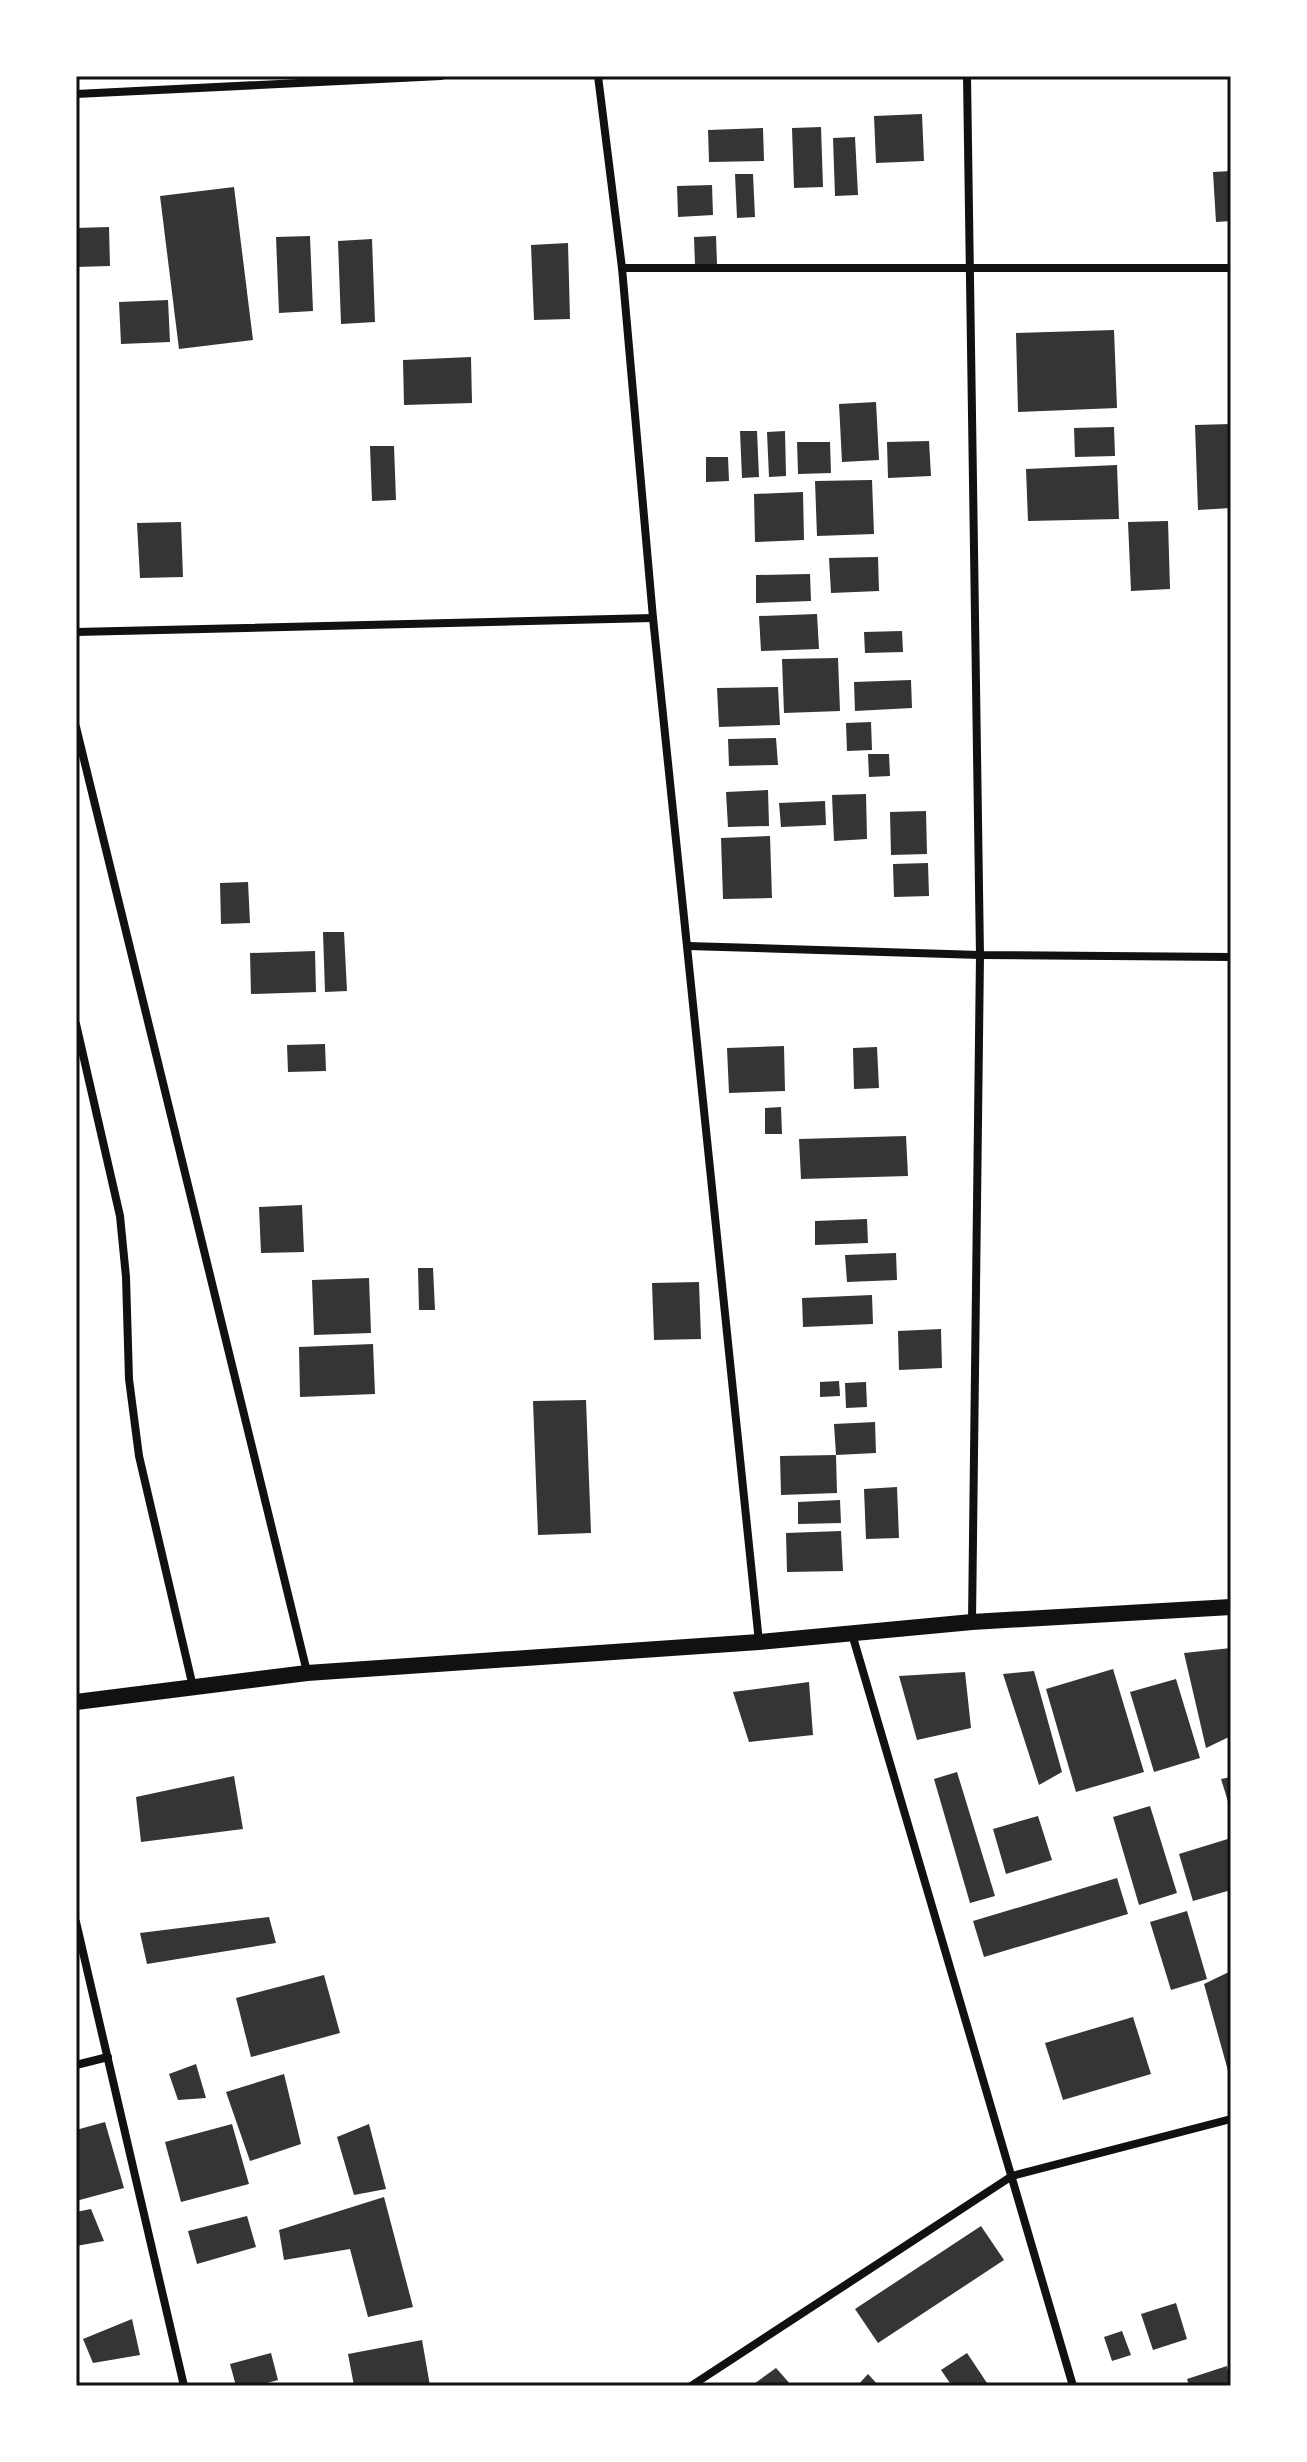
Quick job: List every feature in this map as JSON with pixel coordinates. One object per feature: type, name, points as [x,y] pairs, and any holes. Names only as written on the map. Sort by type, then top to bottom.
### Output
[{"type":"main road","points":[[76,1702],[307,1673],[759,1642],[972,1622],[1231,1607]]},
{"type":"street","points":[[76,94],[441,76]]},
{"type":"street","points":[[598,76],[622,268],[653,618],[759,1642]]},
{"type":"street","points":[[967,76],[980,955],[972,1622]]},
{"type":"street","points":[[622,268],[1231,268]]},
{"type":"street","points":[[76,632],[653,618]]},
{"type":"street","points":[[76,727],[307,1673]]},
{"type":"street","points":[[688,946],[980,955],[1231,957]]},
{"type":"street","points":[[76,1024],[120,1216],[126,1277],[129,1379],[139,1456],[193,1687]]},
{"type":"street","points":[[852,1633],[1073,2386]]},
{"type":"street","points":[[76,1922],[184,2386]]},
{"type":"street","points":[[76,2065],[108,2057]]},
{"type":"street","points":[[691,2386],[1012,2176],[1231,2119]]},
{"type":"building","points":[[922,114],[924,161],[876,163],[874,116]]},
{"type":"building","points":[[821,127],[823,187],[794,188],[792,128]]},
{"type":"building","points":[[763,128],[764,161],[709,162],[708,130]]},
{"type":"building","points":[[855,137],[858,195],[835,196],[833,138]]},
{"type":"building","points":[[1231,171],[1231,221],[1216,222],[1213,172]]},
{"type":"building","points":[[735,174],[753,174],[755,217],[737,218]]},
{"type":"building","points":[[712,185],[713,215],[678,217],[677,186]]},
{"type":"building","points":[[234,187],[253,340],[179,349],[160,196]]},
{"type":"building","points":[[109,227],[110,266],[76,267],[76,228]]},
{"type":"building","points":[[310,236],[313,311],[279,313],[276,237]]},
{"type":"building","points":[[716,236],[717,264],[695,265],[694,237]]},
{"type":"building","points":[[372,239],[375,322],[341,324],[338,241]]},
{"type":"building","points":[[568,243],[570,319],[534,320],[531,245]]},
{"type":"building","points":[[168,300],[170,342],[121,344],[119,302]]},
{"type":"building","points":[[1114,330],[1117,408],[1018,412],[1016,333]]},
{"type":"building","points":[[471,357],[472,403],[404,405],[403,360]]},
{"type":"building","points":[[876,402],[879,460],[842,462],[839,404]]},
{"type":"building","points":[[1231,424],[1231,508],[1198,510],[1195,425]]},
{"type":"building","points":[[1114,427],[1115,456],[1075,457],[1074,428]]},
{"type":"building","points":[[740,431],[757,431],[759,477],[742,478]]},
{"type":"building","points":[[785,431],[786,476],[769,477],[767,432]]},
{"type":"building","points":[[929,441],[931,476],[888,478],[887,442]]},
{"type":"building","points":[[797,442],[830,442],[831,473],[798,474]]},
{"type":"building","points":[[370,446],[394,446],[396,500],[372,501]]},
{"type":"building","points":[[706,457],[728,457],[729,481],[706,482]]},
{"type":"building","points":[[1117,465],[1119,519],[1028,521],[1026,469]]},
{"type":"building","points":[[872,480],[874,534],[817,536],[815,481]]},
{"type":"building","points":[[803,492],[804,540],[755,542],[754,494]]},
{"type":"building","points":[[1168,521],[1170,589],[1131,591],[1128,522]]},
{"type":"building","points":[[181,522],[183,577],[140,578],[137,523]]},
{"type":"building","points":[[878,557],[879,591],[831,593],[829,558]]},
{"type":"building","points":[[810,574],[811,601],[756,603],[756,575]]},
{"type":"building","points":[[817,614],[819,649],[761,651],[759,616]]},
{"type":"building","points":[[902,631],[903,652],[865,653],[864,632]]},
{"type":"building","points":[[838,658],[840,711],[784,713],[782,659]]},
{"type":"building","points":[[911,680],[912,708],[855,711],[854,682]]},
{"type":"building","points":[[778,687],[780,725],[719,727],[717,688]]},
{"type":"building","points":[[871,722],[872,750],[847,751],[846,723]]},
{"type":"building","points":[[776,738],[778,765],[729,766],[728,739]]},
{"type":"building","points":[[868,754],[889,754],[890,776],[869,777]]},
{"type":"building","points":[[768,790],[769,826],[728,827],[726,792]]},
{"type":"building","points":[[866,794],[867,839],[834,841],[832,795]]},
{"type":"building","points":[[825,801],[826,825],[781,827],[779,803]]},
{"type":"building","points":[[926,811],[927,854],[891,855],[890,812]]},
{"type":"building","points":[[770,836],[772,898],[723,899],[721,838]]},
{"type":"building","points":[[928,863],[929,896],[894,897],[893,864]]},
{"type":"building","points":[[248,882],[250,923],[221,924],[220,883]]},
{"type":"building","points":[[323,932],[344,932],[347,991],[325,992]]},
{"type":"building","points":[[315,951],[316,992],[251,994],[250,953]]},
{"type":"building","points":[[325,1044],[326,1071],[288,1072],[287,1045]]},
{"type":"building","points":[[784,1046],[785,1091],[729,1093],[727,1048]]},
{"type":"building","points":[[877,1047],[879,1088],[854,1089],[853,1048]]},
{"type":"building","points":[[781,1107],[782,1134],[765,1134],[765,1108]]},
{"type":"building","points":[[906,1136],[908,1176],[801,1179],[799,1139]]},
{"type":"building","points":[[302,1205],[304,1252],[261,1253],[259,1207]]},
{"type":"building","points":[[867,1219],[868,1243],[815,1245],[815,1221]]},
{"type":"building","points":[[896,1253],[897,1280],[847,1282],[845,1255]]},
{"type":"building","points":[[418,1268],[433,1268],[435,1310],[419,1310]]},
{"type":"building","points":[[369,1278],[371,1333],[314,1335],[312,1280]]},
{"type":"building","points":[[699,1282],[701,1339],[654,1340],[652,1283]]},
{"type":"building","points":[[872,1295],[873,1324],[803,1327],[802,1298]]},
{"type":"building","points":[[941,1329],[942,1368],[899,1370],[898,1331]]},
{"type":"building","points":[[373,1344],[375,1394],[300,1397],[299,1347]]},
{"type":"building","points":[[839,1381],[840,1396],[820,1397],[820,1382]]},
{"type":"building","points":[[866,1382],[867,1407],[846,1408],[845,1383]]},
{"type":"building","points":[[586,1400],[591,1533],[538,1535],[533,1401]]},
{"type":"building","points":[[875,1422],[876,1453],[836,1455],[834,1424]]},
{"type":"building","points":[[836,1455],[837,1493],[781,1495],[780,1456]]},
{"type":"building","points":[[897,1487],[899,1538],[866,1539],[864,1489]]},
{"type":"building","points":[[840,1500],[841,1523],[798,1524],[798,1502]]},
{"type":"building","points":[[841,1531],[843,1571],[787,1572],[786,1533]]},
{"type":"building","points":[[1231,1648],[1231,1736],[1206,1748],[1184,1653]]},
{"type":"building","points":[[1113,1669],[1144,1772],[1076,1792],[1046,1689]]},
{"type":"building","points":[[1034,1671],[1062,1772],[1039,1785],[1003,1674]]},
{"type":"building","points":[[965,1672],[971,1728],[917,1740],[899,1676]]},
{"type":"building","points":[[1176,1679],[1200,1758],[1154,1772],[1130,1692]]},
{"type":"building","points":[[809,1682],[813,1735],[749,1742],[733,1692]]},
{"type":"building","points":[[957,1772],[995,1896],[970,1903],[934,1779]]},
{"type":"building","points":[[234,1776],[243,1829],[141,1842],[136,1797]]},
{"type":"building","points":[[1231,1777],[1231,1808],[1230,1808],[1221,1779]]},
{"type":"building","points":[[1150,1806],[1177,1893],[1139,1905],[1113,1817]]},
{"type":"building","points":[[1038,1816],[1052,1860],[1006,1874],[993,1829]]},
{"type":"building","points":[[1231,1838],[1231,1890],[1193,1901],[1179,1854]]},
{"type":"building","points":[[1117,1878],[1128,1914],[984,1957],[973,1921]]},
{"type":"building","points":[[1187,1911],[1207,1979],[1171,1990],[1150,1922]]},
{"type":"building","points":[[269,1917],[276,1943],[147,1964],[140,1933]]},
{"type":"building","points":[[1231,1971],[1231,2078],[1230,2078],[1204,1984]]},
{"type":"building","points":[[324,1975],[340,2033],[251,2057],[236,1998]]},
{"type":"building","points":[[1133,2017],[1151,2074],[1063,2100],[1045,2043]]},
{"type":"building","points":[[196,2064],[206,2098],[178,2100],[169,2074]]},
{"type":"building","points":[[284,2074],[301,2144],[250,2161],[226,2092]]},
{"type":"building","points":[[105,2122],[124,2188],[76,2201],[76,2130]]},
{"type":"building","points":[[232,2124],[249,2184],[181,2202],[165,2142]]},
{"type":"building","points":[[369,2124],[386,2189],[354,2195],[337,2137]]},
{"type":"building","points":[[384,2197],[413,2307],[368,2317],[350,2249],[284,2260],[279,2230]]},
{"type":"building","points":[[91,2209],[104,2241],[76,2246],[76,2212]]},
{"type":"building","points":[[247,2216],[256,2247],[197,2264],[188,2231]]},
{"type":"building","points":[[981,2226],[1004,2260],[878,2343],[855,2309]]},
{"type":"building","points":[[1176,2303],[1187,2339],[1153,2350],[1141,2314]]},
{"type":"building","points":[[132,2319],[140,2355],[93,2363],[83,2339]]},
{"type":"building","points":[[1122,2331],[1131,2355],[1112,2361],[1104,2337]]},
{"type":"building","points":[[422,2340],[430,2386],[354,2386],[348,2354]]},
{"type":"building","points":[[271,2353],[278,2380],[256,2386],[236,2386],[230,2364]]},
{"type":"building","points":[[967,2353],[989,2386],[952,2386],[941,2370]]},
{"type":"building","points":[[1227,2366],[1231,2386],[1189,2386],[1187,2379]]},
{"type":"building","points":[[776,2368],[792,2386],[751,2386]]},
{"type":"building","points":[[868,2374],[879,2386],[857,2386]]}]
